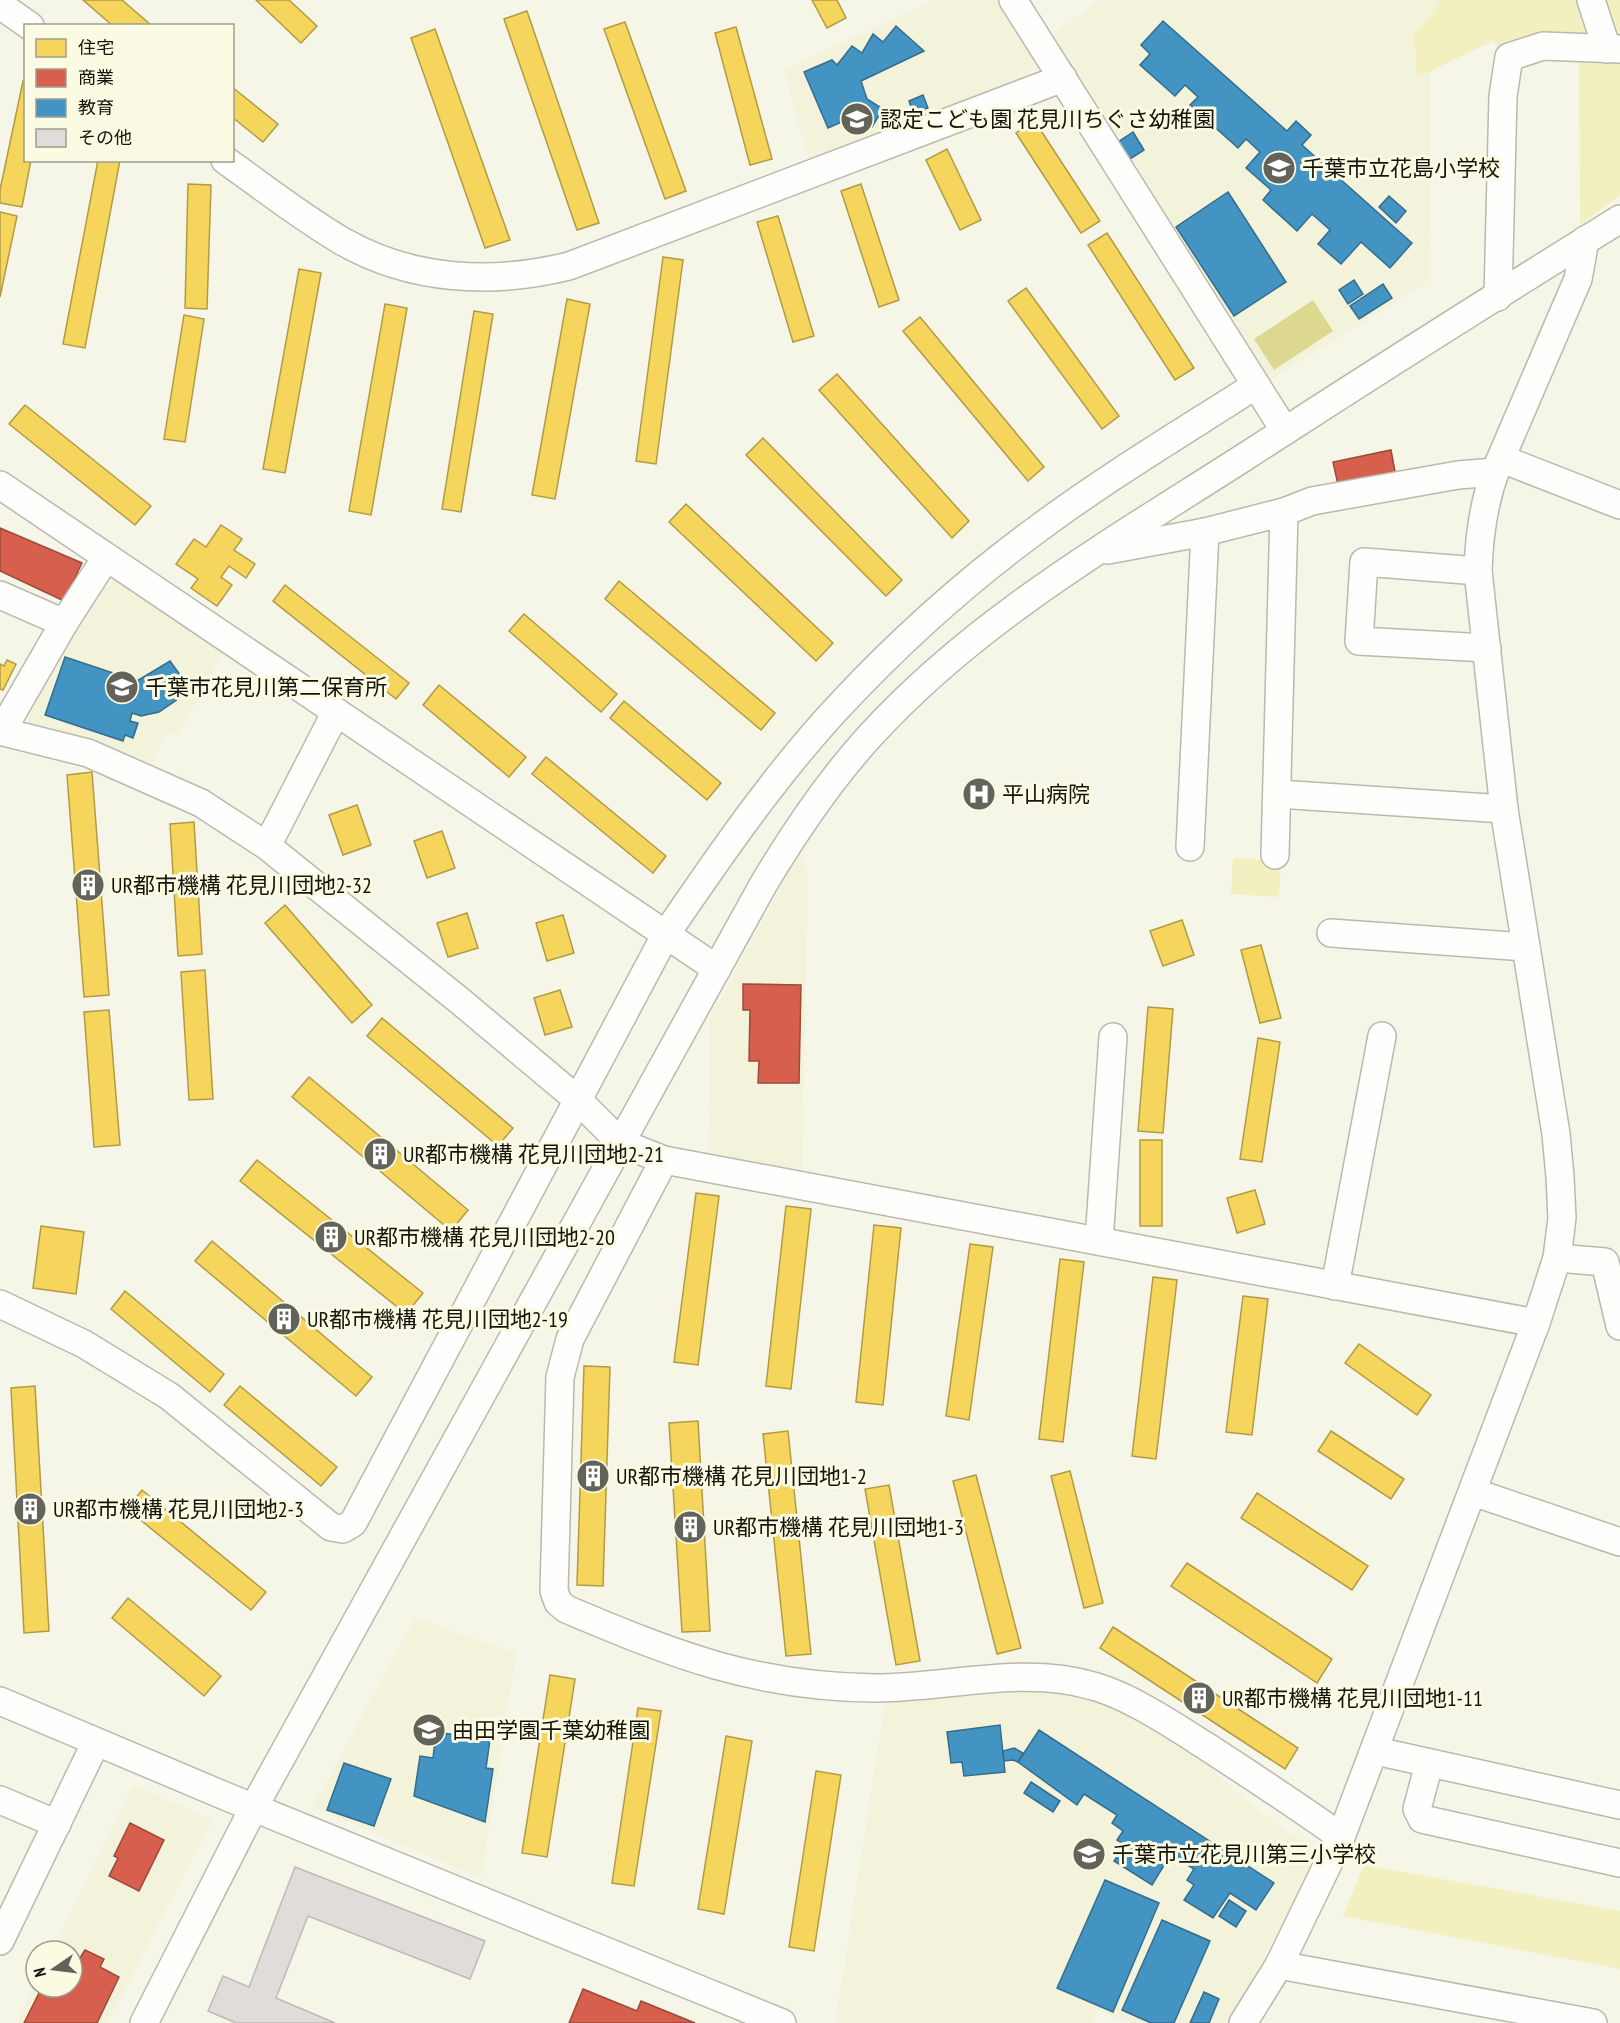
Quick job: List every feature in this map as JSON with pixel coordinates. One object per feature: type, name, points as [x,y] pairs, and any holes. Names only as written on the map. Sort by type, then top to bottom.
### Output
[{"type":"street","points":[[1013,0],[1285,431]]},
{"type":"street","points":[[1497,297],[1503,96],[1509,57],[1543,46],[1613,49],[1591,0]]},
{"type":"street","points":[[0,5],[27,24]]},
{"type":"street","points":[[228,162],[342,241],[366,253],[425,272],[453,276],[511,277],[569,266],[1063,78]]},
{"type":"street","points":[[144,2023],[254,1807],[717,969],[789,843],[868,737],[931,675],[1007,612],[1096,552],[1620,219]]},
{"type":"street","points":[[1243,2023],[1279,1965],[1341,1837],[1376,1751],[1473,1492],[1536,1323],[1557,1258],[1562,1218],[1556,1134],[1504,808],[1478,571],[1479,536],[1485,499],[1578,279],[1586,240]]},
{"type":"street","points":[[0,1304],[84,1344],[128,1370],[208,1425],[331,1527],[343,1529],[353,1523],[666,934],[728,844],[842,703],[968,584],[1039,528],[1256,385]]},
{"type":"street","points":[[1096,552],[1205,532],[1284,512],[1312,501],[1498,466],[1620,505]]},
{"type":"street","points":[[0,485],[717,969]]},
{"type":"street","points":[[1275,855],[1284,512]]},
{"type":"street","points":[[1190,847],[1205,532]]},
{"type":"street","points":[[1478,571],[1364,562],[1359,641],[1487,648]]},
{"type":"street","points":[[100,567],[64,622],[3,726],[88,753],[201,803],[267,846],[578,1100],[621,1143],[664,1160],[1536,1323]]},
{"type":"street","points":[[0,595],[64,622]]},
{"type":"street","points":[[267,846],[336,712]]},
{"type":"street","points":[[1278,794],[1504,808]]},
{"type":"street","points":[[1330,933],[1526,947]]},
{"type":"street","points":[[1335,1286],[1382,1036]]},
{"type":"street","points":[[1099,1241],[1113,1037]]},
{"type":"street","points":[[664,1160],[570,1339],[560,1377],[554,1591],[558,1602],[566,1609],[663,1650],[721,1669],[770,1680],[833,1687],[879,1688],[1051,1678],[1094,1686],[1161,1718],[1341,1837]]},
{"type":"street","points":[[1557,1258],[1605,1262],[1620,1326]]},
{"type":"street","points":[[1473,1492],[1620,1542]]},
{"type":"street","points":[[0,1701],[782,2023]]},
{"type":"street","points":[[2,1933],[96,1742]]},
{"type":"street","points":[[1376,1751],[1620,1805]]},
{"type":"street","points":[[1429,1764],[1417,1809],[1422,1819],[1620,1863]]},
{"type":"street","points":[[0,1800],[57,1824]]},
{"type":"street","points":[[1279,1965],[1593,2023]]},
{"type":"shaded area","name":"認定こども園 花見川ちぐさ幼稚園","points":[[934,0],[998,0],[1032,52],[1034,68],[1030,74],[809,161],[784,70]]},
{"type":"shaded area","name":"千葉市立花島小学校","points":[[1100,0],[1469,0],[1430,55],[1429,281],[1265,383],[1046,39]]},
{"type":"shaded area","points":[[1442,0],[1620,0],[1620,195],[1580,225],[1579,39],[1495,45],[1495,40],[1417,78],[1414,35]]},
{"type":"shaded area","points":[[1313,300],[1333,331],[1274,370],[1254,339]]},
{"type":"shaded area","name":"千葉市花見川第二保育所","points":[[114,579],[222,653],[178,736],[168,731],[151,765],[91,741],[27,722],[55,651],[98,582],[108,588]]},
{"type":"shaded area","points":[[804,855],[808,876],[802,1176],[711,1160],[710,1018],[796,859]]},
{"type":"shaded area","points":[[1233,858],[1281,861],[1279,897],[1231,894]]},
{"type":"shaded area","name":"由田学園千葉幼稚園","points":[[415,1618],[516,1653],[481,1878],[313,1807]]},
{"type":"shaded area","name":"千葉市立花見川第三小学校","points":[[1048,1691],[1091,1699],[1121,1711],[1168,1737],[1192,1752],[1253,1807],[1314,1849],[1317,1859],[1228,2023],[1128,2023],[1098,2010],[1093,2023],[844,2023],[836,2019],[885,1702]]},
{"type":"shaded area","points":[[133,1785],[212,1820],[107,2023],[17,2023],[28,1999],[84,1999],[84,1939],[58,1939]]},
{"type":"shaded area","points":[[1364,1865],[1620,1911],[1620,1969],[1343,1916]]},
{"type":"building: 住宅","points":[[83,0],[122,0],[150,24],[111,24]]},
{"type":"building: 住宅","points":[[256,0],[289,0],[317,26],[301,43]]},
{"type":"building: 住宅","points":[[812,0],[837,0],[846,18],[827,28]]},
{"type":"building: 住宅","points":[[527,11],[599,223],[577,230],[504,19]]},
{"type":"building: 住宅","points":[[625,22],[686,191],[665,199],[604,29]]},
{"type":"building: 住宅","points":[[736,27],[772,159],[750,165],[715,33]]},
{"type":"building: 住宅","points":[[435,29],[510,240],[485,248],[411,38]]},
{"type":"building: 住宅","points":[[24,81],[24,162],[31,162],[22,207],[0,203],[0,190]]},
{"type":"building: 住宅","points":[[234,89],[278,124],[263,142],[234,119]]},
{"type":"building: 住宅","points":[[1034,120],[1100,221],[1081,233],[1016,133]]},
{"type":"building: 住宅","points":[[947,149],[981,220],[960,230],[926,160]]},
{"type":"building: 住宅","points":[[98,162],[120,162],[85,348],[63,344]]},
{"type":"building: 住宅","points":[[188,184],[211,185],[207,309],[185,308]]},
{"type":"building: 住宅","points":[[861,184],[899,300],[879,307],[841,191]]},
{"type":"building: 住宅","points":[[0,212],[17,216],[0,297]]},
{"type":"building: 住宅","points":[[778,216],[814,336],[793,342],[757,222]]},
{"type":"building: 住宅","points":[[1107,233],[1194,368],[1175,380],[1088,245]]},
{"type":"building: 住宅","points":[[663,257],[683,260],[656,464],[636,461]]},
{"type":"building: 住宅","points":[[299,269],[321,273],[285,473],[263,469]]},
{"type":"building: 住宅","points":[[1026,288],[1119,416],[1102,429],[1008,301]]},
{"type":"building: 住宅","points":[[567,299],[590,304],[555,499],[532,495]]},
{"type":"building: 住宅","points":[[385,304],[407,308],[371,515],[349,511]]},
{"type":"building: 住宅","points":[[474,311],[493,314],[461,512],[442,509]]},
{"type":"building: 住宅","points":[[184,315],[204,319],[185,442],[164,439]]},
{"type":"building: 住宅","points":[[920,317],[1044,467],[1028,481],[903,331]]},
{"type":"building: 住宅","points":[[837,374],[969,521],[952,538],[819,390]]},
{"type":"building: 住宅","points":[[25,405],[151,506],[135,525],[9,424]]},
{"type":"building: 住宅","points":[[763,438],[902,580],[886,596],[746,455]]},
{"type":"building: 住宅","points":[[686,504],[833,643],[816,661],[669,522]]},
{"type":"building: 住宅","points":[[221,525],[242,539],[234,550],[255,564],[246,578],[229,566],[221,577],[232,585],[217,606],[191,588],[198,579],[176,564],[194,539],[206,547]]},
{"type":"building: 住宅","points":[[619,581],[775,713],[761,730],[605,599]]},
{"type":"building: 住宅","points":[[285,585],[409,683],[396,699],[273,601]]},
{"type":"building: 住宅","points":[[524,614],[617,694],[601,712],[509,631]]},
{"type":"building: 住宅","points":[[7,660],[16,664],[3,690],[0,689],[0,664],[4,666]]},
{"type":"building: 住宅","points":[[439,685],[526,757],[509,777],[423,705]]},
{"type":"building: 住宅","points":[[624,701],[721,783],[707,800],[610,718]]},
{"type":"building: 住宅","points":[[546,757],[666,856],[653,873],[532,774]]},
{"type":"building: 住宅","name":"UR都市機構 花見川団地2-32","points":[[92,772],[109,995],[84,997],[67,775]]},
{"type":"building: 住宅","points":[[357,805],[371,845],[343,855],[329,815]]},
{"type":"building: 住宅","points":[[194,822],[202,954],[178,956],[170,824]]},
{"type":"building: 住宅","points":[[442,831],[455,868],[427,878],[414,841]]},
{"type":"building: 住宅","points":[[285,905],[372,1005],[352,1023],[265,923]]},
{"type":"building: 住宅","points":[[467,913],[478,948],[448,957],[437,923]]},
{"type":"building: 住宅","points":[[563,915],[574,953],[547,961],[536,923]]},
{"type":"building: 住宅","points":[[1182,920],[1194,955],[1163,966],[1150,931]]},
{"type":"building: 住宅","points":[[1261,945],[1281,1018],[1260,1023],[1241,950]]},
{"type":"building: 住宅","points":[[205,970],[213,1099],[189,1100],[181,972]]},
{"type":"building: 住宅","points":[[560,990],[572,1027],[545,1035],[534,998]]},
{"type":"building: 住宅","points":[[1148,1007],[1173,1009],[1163,1133],[1138,1131]]},
{"type":"building: 住宅","points":[[109,1010],[120,1145],[94,1147],[84,1012]]},
{"type":"building: 住宅","points":[[382,1018],[513,1128],[498,1146],[367,1036]]},
{"type":"building: 住宅","points":[[1258,1038],[1280,1042],[1262,1162],[1240,1159]]},
{"type":"building: 住宅","name":"UR都市機構 花見川団地2-21","points":[[309,1077],[468,1210],[451,1231],[292,1097]]},
{"type":"building: 住宅","points":[[1140,1140],[1162,1140],[1162,1226],[1140,1226]]},
{"type":"building: 住宅","name":"UR都市機構 花見川団地2-20","points":[[257,1160],[423,1293],[406,1314],[240,1181]]},
{"type":"building: 住宅","points":[[1255,1190],[1265,1224],[1237,1233],[1227,1198]]},
{"type":"building: 住宅","points":[[696,1193],[719,1196],[698,1365],[674,1362]]},
{"type":"building: 住宅","points":[[786,1206],[811,1209],[791,1389],[766,1386]]},
{"type":"building: 住宅","points":[[874,1225],[901,1228],[883,1405],[856,1402]]},
{"type":"building: 住宅","points":[[41,1226],[84,1232],[76,1294],[33,1288]]},
{"type":"building: 住宅","name":"UR都市機構 花見川団地2-19","points":[[212,1241],[372,1377],[356,1396],[195,1261]]},
{"type":"building: 住宅","points":[[970,1244],[993,1247],[969,1420],[946,1416]]},
{"type":"building: 住宅","points":[[1060,1259],[1084,1262],[1063,1442],[1039,1439]]},
{"type":"building: 住宅","points":[[1153,1277],[1177,1280],[1156,1459],[1132,1456]]},
{"type":"building: 住宅","points":[[125,1291],[224,1374],[210,1392],[111,1309]]},
{"type":"building: 住宅","points":[[1243,1296],[1268,1299],[1252,1435],[1226,1432]]},
{"type":"building: 住宅","points":[[1359,1344],[1431,1395],[1417,1415],[1345,1363]]},
{"type":"building: 住宅","name":"UR都市機構 花見川団地1-2","points":[[584,1366],[610,1367],[603,1586],[577,1585]]},
{"type":"building: 住宅","name":"UR都市機構 花見川団地2-3","points":[[35,1386],[49,1631],[24,1633],[11,1388]]},
{"type":"building: 住宅","points":[[240,1386],[337,1467],[321,1486],[224,1405]]},
{"type":"building: 住宅","name":"UR都市機構 花見川団地1-3","points":[[698,1421],[710,1631],[682,1632],[669,1423]]},
{"type":"building: 住宅","points":[[788,1431],[811,1654],[786,1656],[763,1434]]},
{"type":"building: 住宅","points":[[1331,1431],[1404,1479],[1391,1499],[1318,1451]]},
{"type":"building: 住宅","points":[[1070,1471],[1103,1603],[1084,1608],[1051,1476]]},
{"type":"building: 住宅","points":[[976,1475],[1021,1648],[997,1654],[953,1481]]},
{"type":"building: 住宅","points":[[889,1485],[920,1661],[896,1665],[865,1489]]},
{"type":"building: 住宅","points":[[142,1490],[266,1592],[251,1610],[127,1509]]},
{"type":"building: 住宅","points":[[1257,1493],[1368,1566],[1352,1590],[1241,1518]]},
{"type":"building: 住宅","points":[[1187,1563],[1332,1659],[1317,1683],[1171,1586]]},
{"type":"building: 住宅","points":[[128,1598],[221,1676],[204,1696],[112,1618]]},
{"type":"building: 住宅","name":"UR都市機構 花見川団地1-11","points":[[1113,1627],[1298,1748],[1285,1769],[1100,1648]]},
{"type":"building: 住宅","points":[[550,1675],[575,1679],[547,1857],[522,1853]]},
{"type":"building: 住宅","points":[[638,1708],[661,1711],[634,1886],[612,1883]]},
{"type":"building: 住宅","points":[[726,1736],[752,1741],[724,1914],[698,1909]]},
{"type":"building: 住宅","points":[[816,1771],[841,1775],[814,1951],[789,1947]]},
{"type":"building: 商業","points":[[1391,450],[1396,477],[1339,489],[1333,462]]},
{"type":"building: 商業","points":[[0,528],[82,563],[64,601],[0,571]]},
{"type":"building: 商業","points":[[743,984],[801,985],[799,1083],[758,1083],[759,1061],[749,1061],[750,1010],[743,1010]]},
{"type":"building: 商業","points":[[130,1823],[164,1840],[139,1891],[109,1876],[118,1858],[114,1856]]},
{"type":"building: 商業","points":[[85,1950],[104,1959],[100,1967],[119,1977],[97,2023],[24,2023],[36,1999],[84,1999]]},
{"type":"building: 商業","points":[[583,1989],[637,2011],[641,2001],[695,2023],[569,2023]]},
{"type":"building: 教育","points":[[1163,21],[1287,131],[1296,121],[1311,135],[1302,145],[1412,243],[1390,268],[1361,242],[1341,264],[1318,244],[1330,230],[1312,214],[1297,231],[1263,200],[1271,190],[1246,168],[1260,152],[1246,139],[1238,148],[1190,105],[1198,97],[1185,85],[1175,96],[1140,65],[1150,54],[1141,45]]},
{"type":"building: 教育","points":[[896,26],[924,51],[861,81],[867,99],[883,109],[872,127],[853,117],[828,128],[804,72],[832,60],[837,65],[852,46],[862,53],[873,34],[883,42]]},
{"type":"building: 教育","points":[[923,95],[928,108],[913,113],[909,101]]},
{"type":"building: 教育","points":[[1133,132],[1144,150],[1130,159],[1118,142]]},
{"type":"building: 教育","points":[[1228,192],[1286,282],[1234,316],[1176,227]]},
{"type":"building: 教育","points":[[1389,196],[1406,211],[1396,223],[1379,207]]},
{"type":"building: 教育","points":[[1354,280],[1363,294],[1348,304],[1339,290]]},
{"type":"building: 教育","points":[[1383,284],[1392,298],[1359,319],[1350,306]]},
{"type":"building: 教育","points":[[65,657],[137,681],[170,661],[191,690],[159,712],[141,716],[132,713],[130,721],[138,723],[133,738],[125,735],[123,741],[45,715]]},
{"type":"building: 教育","points":[[1000,1725],[1005,1772],[964,1776],[962,1762],[951,1763],[947,1732]]},
{"type":"building: 教育","points":[[1039,1730],[1274,1883],[1256,1910],[1230,1893],[1213,1918],[1184,1900],[1194,1885],[1187,1880],[1194,1869],[1150,1841],[1147,1845],[1168,1859],[1152,1885],[1114,1861],[1125,1845],[1117,1840],[1123,1831],[1112,1823],[1117,1815],[1084,1794],[1077,1805],[1018,1762]]},
{"type":"building: 教育","points":[[436,1732],[490,1740],[486,1768],[493,1769],[485,1822],[414,1796],[420,1756],[433,1758]]},
{"type":"building: 教育","points":[[1014,1748],[1023,1753],[1018,1762],[1004,1761],[1003,1751]]},
{"type":"building: 教育","points":[[344,1763],[391,1779],[374,1826],[327,1810]]},
{"type":"building: 教育","points":[[1031,1782],[1060,1801],[1053,1812],[1024,1793]]},
{"type":"building: 教育","points":[[1105,1880],[1159,1903],[1113,2012],[1057,1988]]},
{"type":"building: 教育","points":[[1229,1900],[1246,1911],[1236,1927],[1219,1916]]},
{"type":"building: 教育","points":[[1162,1920],[1210,1941],[1174,2023],[1151,2023],[1122,2010]]},
{"type":"building: 教育","points":[[1204,1992],[1219,1999],[1209,2023],[1190,2023]]},
{"type":"building: その他","points":[[295,1867],[485,1941],[470,1979],[308,1916],[276,1998],[335,2023],[236,2023],[208,2011],[223,1976],[249,1987]]},
{"type":"place","name":"認定こども園 花見川ちぐさ幼稚園","points":[[857,119]]},
{"type":"place","name":"千葉市立花島小学校","points":[[1279,168]]},
{"type":"place","name":"千葉市花見川第二保育所","points":[[122,687]]},
{"type":"place","name":"平山病院","points":[[979,794]]},
{"type":"place","name":"UR都市機構 花見川団地2-32","points":[[88,885]]},
{"type":"place","name":"UR都市機構 花見川団地2-21","points":[[380,1154]]},
{"type":"place","name":"UR都市機構 花見川団地2-20","points":[[331,1237]]},
{"type":"place","name":"UR都市機構 花見川団地2-19","points":[[284,1319]]},
{"type":"place","name":"UR都市機構 花見川団地1-2","points":[[593,1476]]},
{"type":"place","name":"UR都市機構 花見川団地2-3","points":[[30,1509]]},
{"type":"place","name":"UR都市機構 花見川団地1-3","points":[[690,1527]]},
{"type":"place","name":"UR都市機構 花見川団地1-11","points":[[1199,1698]]},
{"type":"place","name":"由田学園千葉幼稚園","points":[[429,1730]]},
{"type":"place","name":"千葉市立花見川第三小学校","points":[[1089,1854]]}]
